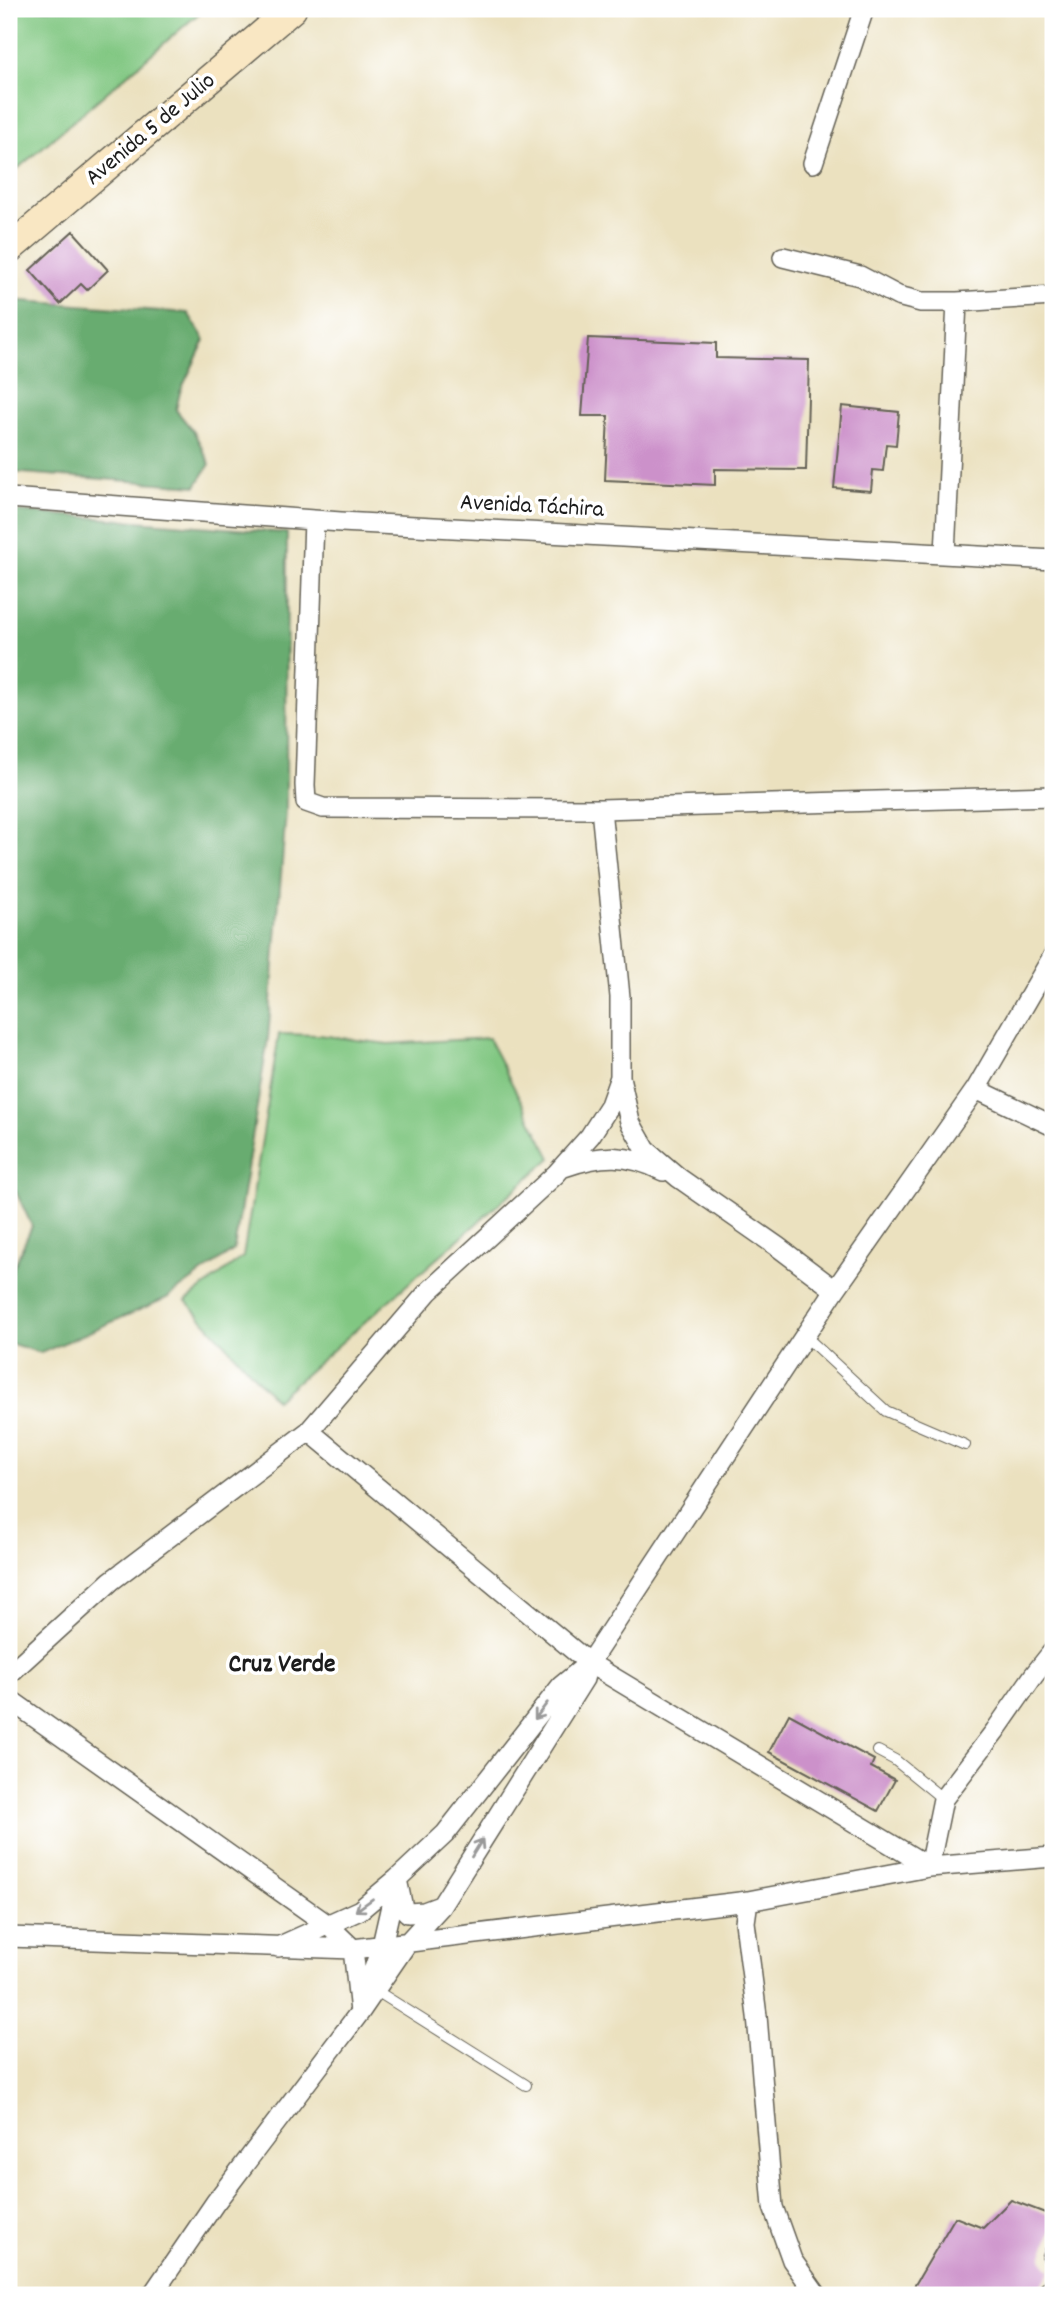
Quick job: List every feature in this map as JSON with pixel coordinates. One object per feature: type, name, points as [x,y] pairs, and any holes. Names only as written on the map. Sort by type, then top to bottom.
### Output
[{"type":"street","name":"Avenida 5 de Julio","points":[[9,226],[265,9]]},
{"type":"street","name":"Avenida 5 de Julio","points":[[9,249],[292,9]]},
{"type":"street","points":[[813,163],[864,9]]},
{"type":"street","points":[[783,257],[860,276],[908,299],[921,302],[1053,296]]},
{"type":"street","points":[[945,554],[957,302]]},
{"type":"street","name":"Avenida Táchira","points":[[9,498],[314,520],[1053,560]]},
{"type":"street","points":[[314,520],[306,802],[323,808],[601,809],[1053,796]]},
{"type":"street","points":[[601,809],[620,997],[620,1077],[630,1122],[646,1150],[679,1178],[835,1290]]},
{"type":"street","points":[[152,2295],[215,2203],[359,2012],[408,1942],[441,1906],[584,1679],[589,1663],[835,1290],[975,1089],[1053,956]]},
{"type":"street","points":[[9,1674],[111,1581],[309,1431],[428,1292],[560,1169],[590,1136],[610,1105],[620,1077]]},
{"type":"street","points":[[975,1089],[1053,1126]]},
{"type":"street","points":[[560,1169],[589,1158],[611,1157],[645,1162],[679,1178]]},
{"type":"street","points":[[309,1431],[589,1663],[929,1867]]},
{"type":"street","points":[[929,1867],[943,1799],[1053,1651]]},
{"type":"street","points":[[278,1947],[360,1910],[397,1879],[445,1834],[561,1686],[589,1663]]},
{"type":"street","points":[[9,1699],[328,1925],[353,1949],[359,2012]]},
{"type":"street","points":[[9,1937],[353,1949],[748,1901],[929,1867],[1053,1857]]},
{"type":"street","points":[[397,1879],[403,1908],[408,1913],[424,1912],[441,1906]]},
{"type":"street","points":[[359,2012],[382,1945],[397,1879]]},
{"type":"street","points":[[278,1947],[296,1927],[294,1913],[283,1892]]},
{"type":"street","points":[[748,1901],[745,1922],[757,2017],[773,2207],[792,2260],[817,2295]]},
{"type":"lane","points":[[805,1336],[886,1411],[965,1445]]},
{"type":"lane","points":[[878,1751],[895,1760],[943,1799]]},
{"type":"lane","points":[[375,1990],[526,2085]]},
{"type":"green space","points":[[9,9],[204,9],[9,176]]},
{"type":"green space","points":[[9,300],[188,313],[205,340],[180,392],[176,410],[194,432],[210,464],[196,486],[9,472]]},
{"type":"green space","points":[[9,511],[287,533],[286,812],[268,1039],[234,1250],[167,1298],[41,1353],[9,1343],[9,1278],[32,1226],[9,1177]]},
{"type":"green space","points":[[279,1034],[319,1035],[388,1044],[488,1038],[551,1158],[276,1400],[186,1301],[243,1257]]},
{"type":"building","points":[[73,231],[108,270],[87,290],[81,284],[60,304],[30,270]]},
{"type":"building","points":[[588,338],[716,343],[716,358],[809,360],[806,470],[715,469],[715,485],[605,480],[608,416],[582,416]]},
{"type":"building","points":[[842,406],[899,412],[896,445],[886,444],[883,471],[873,470],[871,491],[834,488]]},
{"type":"building","points":[[789,1714],[874,1760],[871,1767],[895,1780],[878,1811],[769,1752]]},
{"type":"building","points":[[1011,2200],[1053,2216],[1053,2227],[1042,2258],[1051,2271],[1034,2295],[909,2295],[955,2217],[983,2228]]},
{"type":"district","name":"Cruz Verde","points":[[282,1665]]}]
